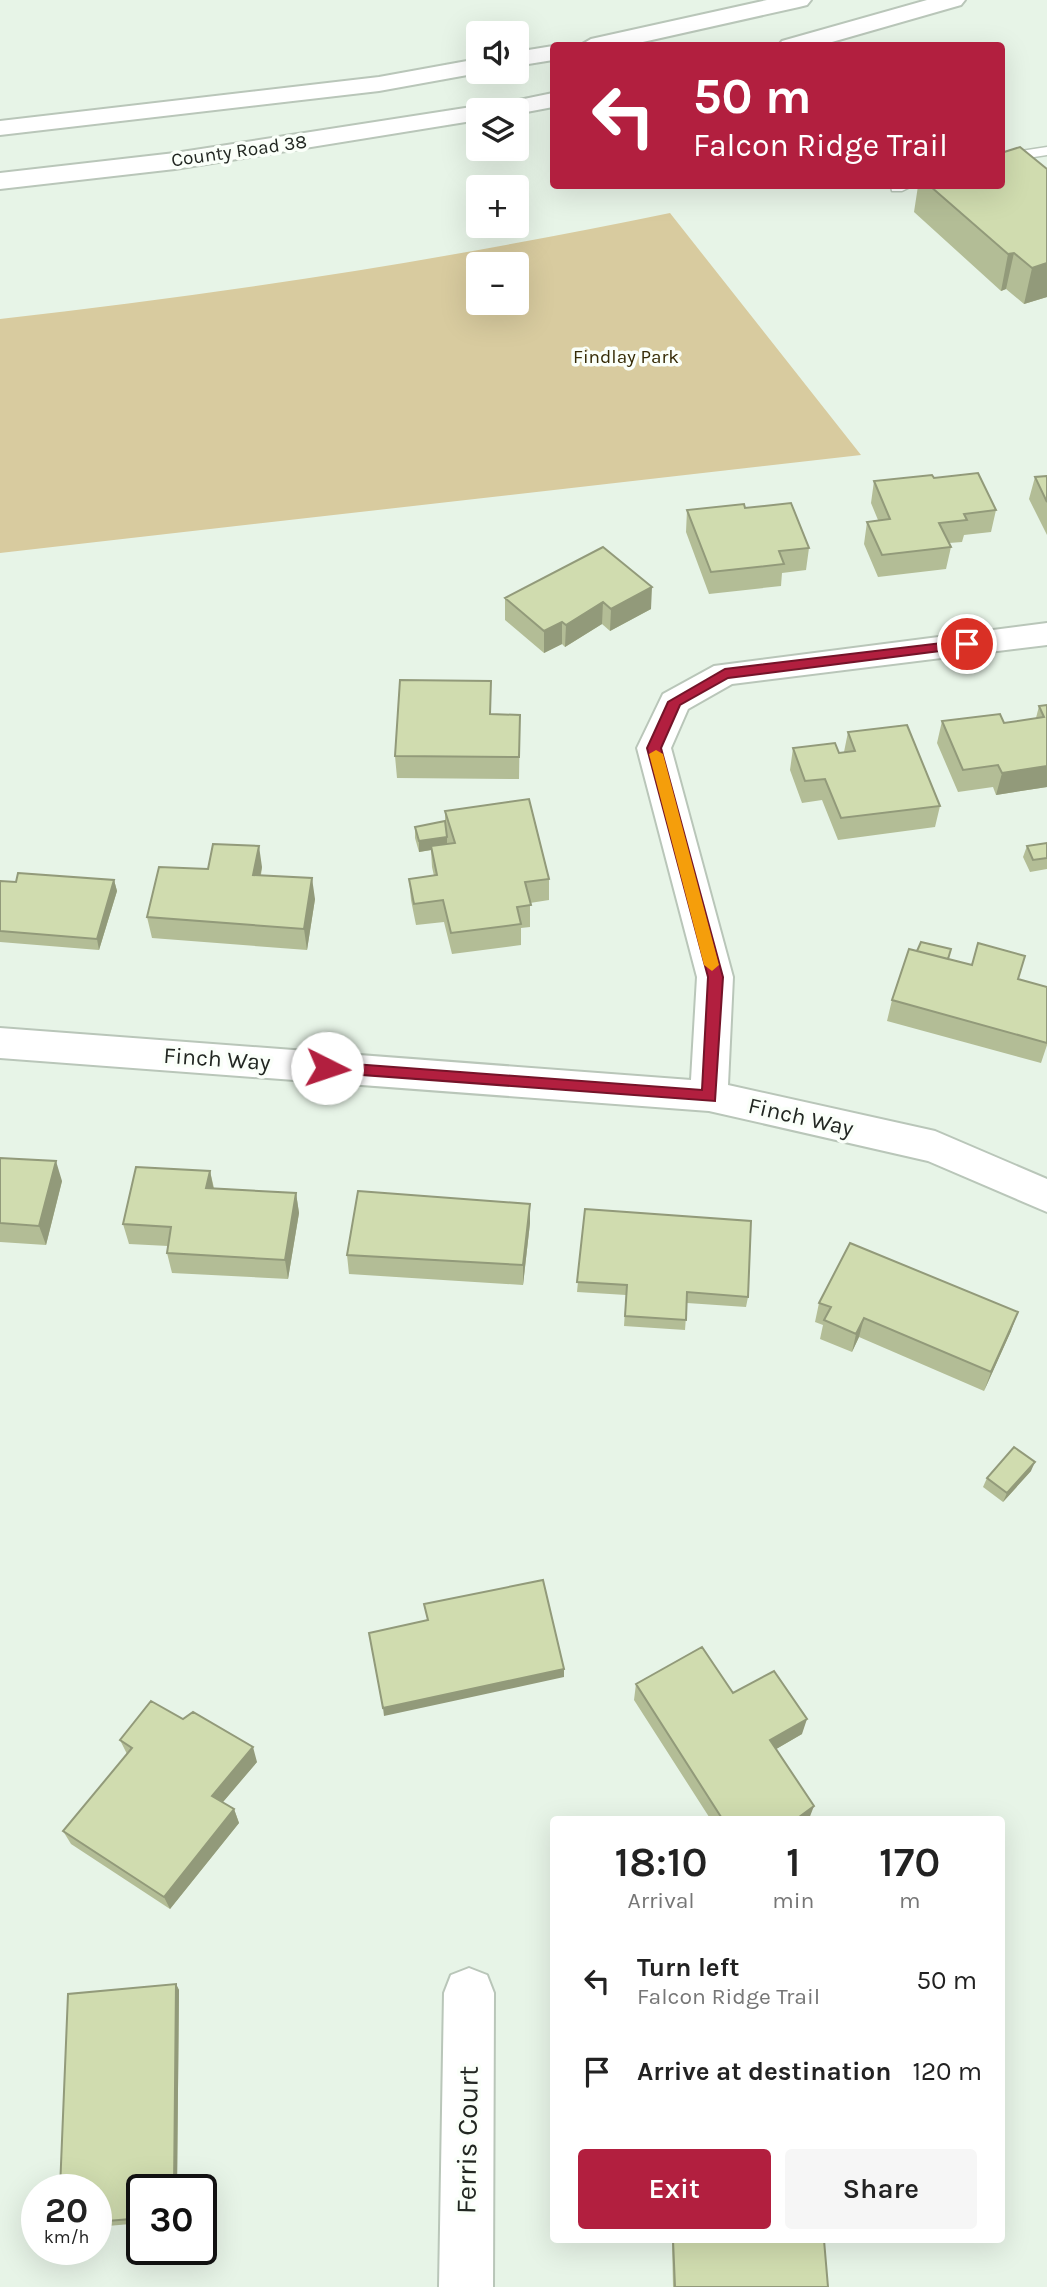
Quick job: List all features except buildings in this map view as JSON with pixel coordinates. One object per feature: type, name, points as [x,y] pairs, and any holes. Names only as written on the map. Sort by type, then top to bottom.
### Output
[{"type":"main road","points":[[609,42],[799,0]]},
{"type":"main road","points":[[804,42],[953,0]]},
{"type":"main road","points":[[529,57],[550,53]]},
{"type":"main road","points":[[0,128],[366,85],[466,68]]},
{"type":"main road","points":[[529,104],[550,101]]},
{"type":"main road","name":"County Road 38","points":[[0,181],[175,161],[466,115]]},
{"type":"main road","points":[[709,1096],[715,977],[654,748],[675,702],[725,674],[1047,634]]},
{"type":"main road","name":"Finch Way","points":[[0,1043],[709,1096],[935,1147],[1047,1196]]},
{"type":"main road","name":"Ferris Court","points":[[466,2287],[469,1993]]},
{"type":"lane","points":[[1005,157],[1047,151]]},
{"type":"green space","name":"Findlay Park","points":[[670,213],[861,455],[0,553],[0,319],[336,274]]},
{"type":"slow traffic","points":[[656,754],[712,965]]},
{"type":"route","points":[[327,1068],[709,1096],[715,977],[654,748],[675,702],[725,674],[967,644]]}]
